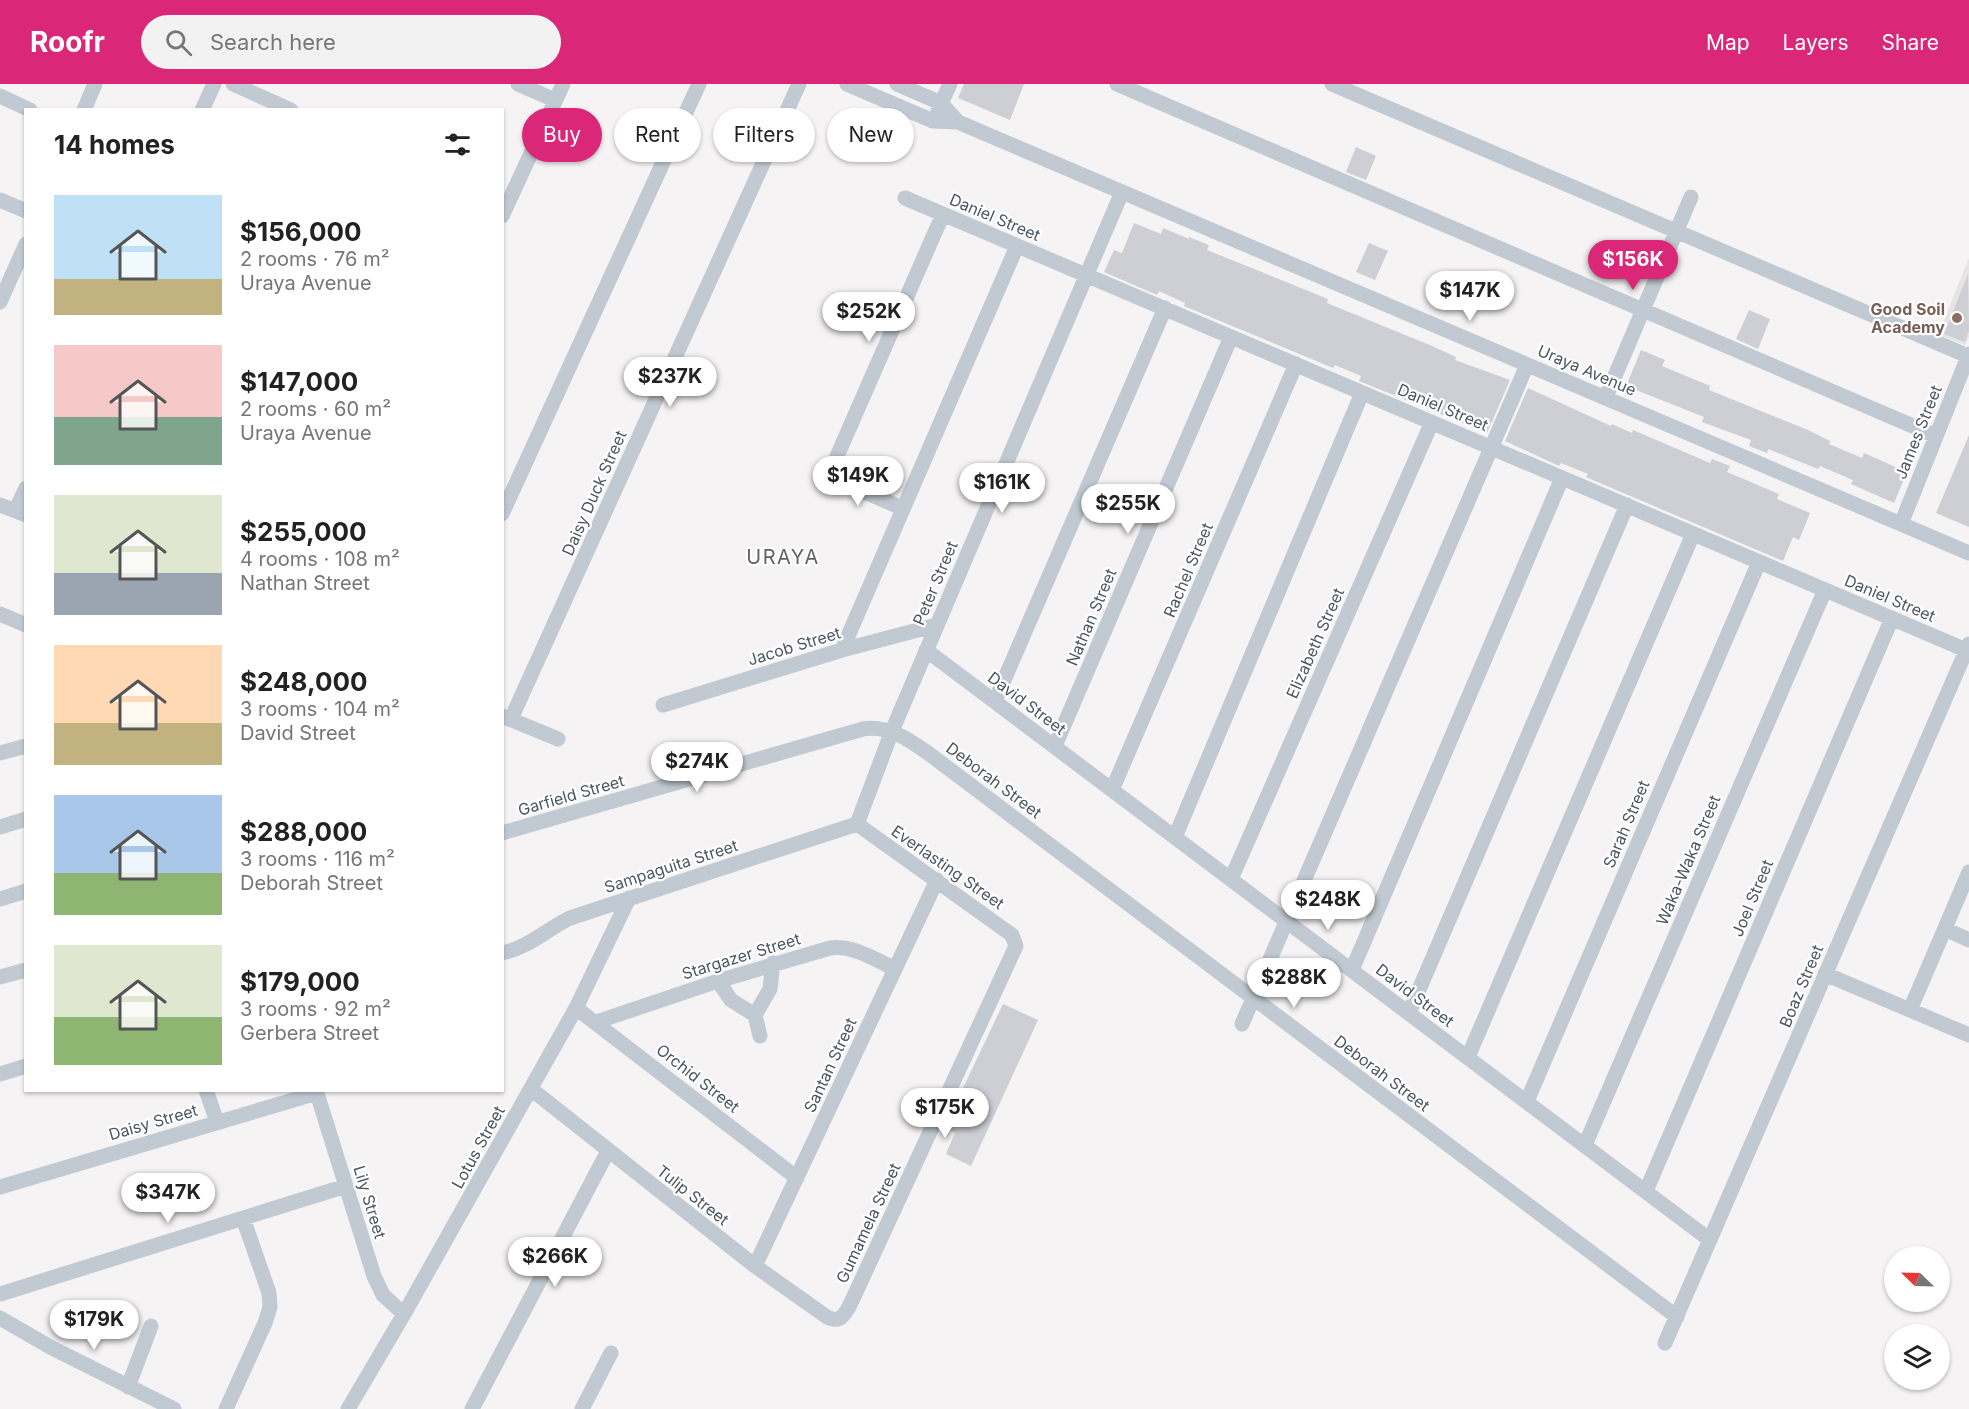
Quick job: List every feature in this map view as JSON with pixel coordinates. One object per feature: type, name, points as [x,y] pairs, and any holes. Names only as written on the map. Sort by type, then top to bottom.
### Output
[{"type":"street","points":[[85,108],[95,84]]},
{"type":"street","points":[[203,108],[214,84]]},
{"type":"street","points":[[233,84],[287,108]]},
{"type":"street","points":[[518,84],[555,100]]},
{"type":"street","points":[[504,207],[562,84]]},
{"type":"street","points":[[504,510],[699,84]]},
{"type":"street","name":"Daisy Duck Street","points":[[507,718],[799,84]]},
{"type":"street","name":"Uraya Avenue","points":[[847,84],[933,121],[958,122],[1969,553]]},
{"type":"street","name":"Uraya Avenue","points":[[897,84],[941,103],[958,122]]},
{"type":"street","points":[[933,121],[950,84]]},
{"type":"street","points":[[1117,84],[1936,436]]},
{"type":"street","points":[[1332,84],[1969,355]]},
{"type":"street","points":[[0,96],[26,108]]},
{"type":"street","name":"Peter Street","points":[[857,824],[936,625],[1122,192]]},
{"type":"street","name":"Daniel Street","points":[[905,198],[1825,590],[1968,647]]},
{"type":"street","points":[[1606,397],[1691,198]]},
{"type":"street","points":[[0,200],[24,210]]},
{"type":"street","points":[[902,508],[834,478],[831,476],[831,470],[943,214]]},
{"type":"street","points":[[842,651],[1017,246]]},
{"type":"street","points":[[0,302],[24,248]]},
{"type":"street","points":[[995,702],[1165,309]]},
{"type":"street","name":"Nathan Street","points":[[1055,746],[1231,337]]},
{"type":"street","name":"James Street","points":[[1901,524],[1969,355]]},
{"type":"street","name":"Rachel Street","points":[[1112,790],[1296,364]]},
{"type":"street","points":[[1242,1024],[1527,364]]},
{"type":"street","points":[[1175,837],[1362,393]]},
{"type":"street","name":"Elizabeth Street","points":[[1231,879],[1432,422]]},
{"type":"street","points":[[1352,970],[1562,478]]},
{"type":"street","points":[[0,505],[20,513],[24,496]]},
{"type":"street","points":[[1409,1013],[1627,505]]},
{"type":"street","points":[[1467,1057],[1693,534]]},
{"type":"street","name":"Sarah Street","points":[[1527,1101],[1759,562]]},
{"type":"street","name":"Waka-Waka Street","points":[[1585,1145],[1825,590]]},
{"type":"street","points":[[0,615],[24,624]]},
{"type":"street","name":"Joel Street","points":[[1646,1191],[1892,618]]},
{"type":"street","name":"Jacob Street","points":[[663,705],[936,625]]},
{"type":"street","name":"Boaz Street","points":[[1665,1343],[1825,974],[1963,674],[1968,647]]},
{"type":"street","name":"David Street","points":[[926,650],[1710,1240]]},
{"type":"street","points":[[507,718],[558,739]]},
{"type":"street","name":"Garfield Street","points":[[504,832],[863,729],[873,727],[892,731]]},
{"type":"street","name":"Deborah Street","points":[[892,731],[928,753],[1677,1317]]},
{"type":"street","points":[[0,753],[24,747]]},
{"type":"street","points":[[0,827],[24,820]]},
{"type":"street","name":"Everlasting Street","points":[[857,824],[1012,935],[1016,942]]},
{"type":"street","name":"Sampaguita Street","points":[[504,952],[526,945],[570,918],[857,824]]},
{"type":"street","points":[[1910,1010],[1969,873]]},
{"type":"street","name":"Santan Street","points":[[756,1266],[937,880]]},
{"type":"street","points":[[0,899],[24,892]]},
{"type":"street","name":"Lotus Street","points":[[348,1409],[576,1008],[629,898]]},
{"type":"street","points":[[1945,929],[1969,940]]},
{"type":"street","name":"Gumamela Street","points":[[839,1320],[854,1296],[1014,951],[1016,942]]},
{"type":"street","name":"Stargazer Street","points":[[596,1022],[773,963],[841,947],[855,950],[895,969]]},
{"type":"street","points":[[760,1036],[755,1015],[770,989],[773,963]]},
{"type":"street","points":[[0,977],[24,971]]},
{"type":"street","points":[[1825,974],[1969,1035]]},
{"type":"street","points":[[718,981],[731,1000],[755,1015]]},
{"type":"street","name":"Orchid Street","points":[[576,1008],[797,1178]]},
{"type":"street","points":[[0,1074],[24,1067]]},
{"type":"street","name":"Tulip Street","points":[[531,1089],[756,1266],[827,1317],[834,1321],[839,1320]]},
{"type":"street","points":[[207,1092],[217,1122]]},
{"type":"street","name":"Lily Street","points":[[316,1092],[379,1287],[392,1304],[404,1314]]},
{"type":"street","name":"Daisy Street","points":[[0,1186],[316,1092]]},
{"type":"street","points":[[472,1409],[608,1151]]},
{"type":"street","points":[[0,1294],[346,1186]]},
{"type":"street","points":[[226,1409],[270,1307],[269,1293],[243,1218]]},
{"type":"street","points":[[0,1318],[52,1348],[174,1409]]},
{"type":"street","points":[[128,1387],[151,1326]]},
{"type":"street","points":[[582,1409],[611,1353]]},
{"type":"shaded area","name":"Good Soil Academy","points":[[1969,258],[1969,337],[1965,345],[1938,335]]},
{"type":"building","points":[[964,84],[1024,84],[1010,120],[958,98]]},
{"type":"building","points":[[1356,147],[1376,156],[1366,180],[1346,172]]},
{"type":"building","points":[[1134,223],[1161,234],[1163,228],[1209,245],[1207,250],[1328,299],[1327,303],[1432,346],[1456,357],[1455,360],[1510,380],[1487,433],[1359,381],[1361,376],[1335,365],[1333,368],[1184,306],[1185,303],[1159,291],[1157,295],[1104,272],[1114,250],[1122,253]]},
{"type":"building","points":[[1369,243],[1388,251],[1375,280],[1356,272]]},
{"type":"building","name":"Good Soil Academy","points":[[1968,274],[1969,331],[1965,342],[1944,334]]},
{"type":"building","points":[[1749,310],[1770,319],[1758,349],[1736,339]]},
{"type":"building","points":[[1641,350],[1665,360],[1662,366],[1710,386],[1709,390],[1808,430],[1830,441],[1829,444],[1862,458],[1864,453],[1907,472],[1894,503],[1851,484],[1853,480],[1820,466],[1818,469],[1768,449],[1767,453],[1749,446],[1751,440],[1702,422],[1704,417],[1626,386]]},
{"type":"building","points":[[1528,388],[1611,426],[1612,424],[1632,433],[1633,430],[1710,463],[1712,459],[1730,466],[1727,472],[1779,494],[1777,499],[1810,513],[1799,540],[1793,537],[1783,561],[1586,477],[1588,474],[1561,463],[1559,466],[1505,441]]},
{"type":"building","points":[[1969,435],[1969,527],[1936,513]]},
{"type":"building","points":[[1003,1004],[1038,1020],[971,1166],[946,1154],[955,1133],[944,1128]]},
{"type":"place","name":"Good Soil Academy","points":[[1957,318]]},
{"type":"district","name":"URAYA","points":[[783,557]]}]
